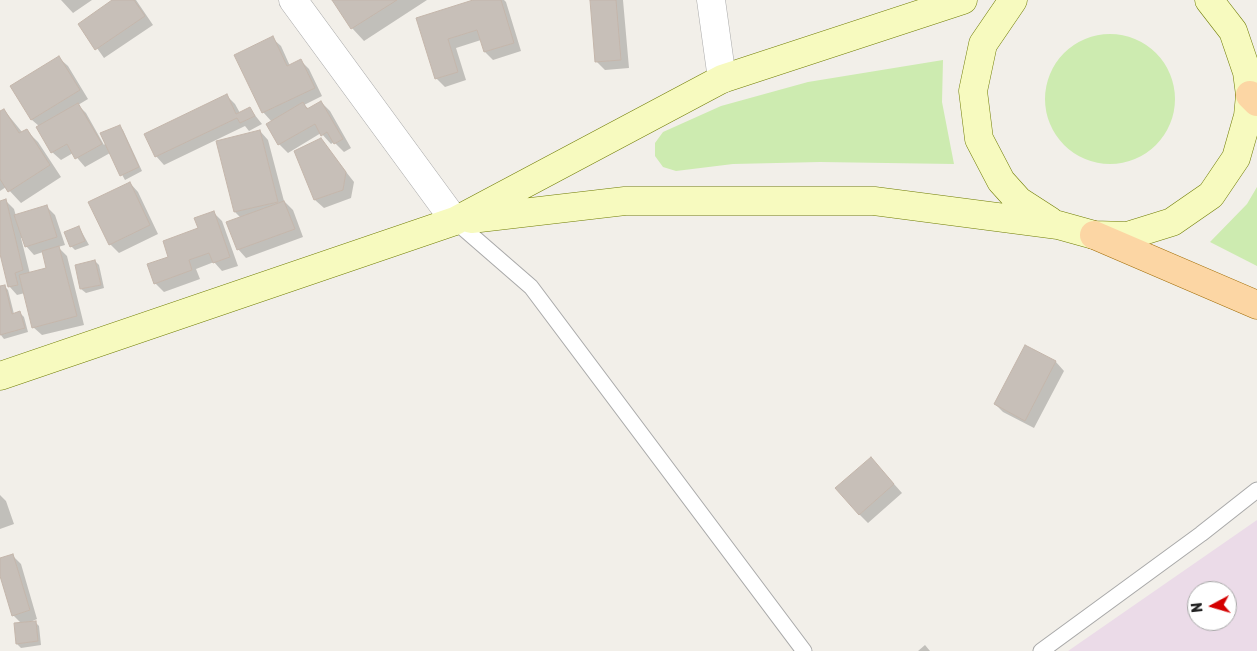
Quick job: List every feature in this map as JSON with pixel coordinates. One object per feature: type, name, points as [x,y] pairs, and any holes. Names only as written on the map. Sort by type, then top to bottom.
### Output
[{"type":"main road","points":[[0,376],[455,221],[722,79],[963,0]]},
{"type":"main road","points":[[1013,0],[983,44],[973,91],[979,139],[1001,181],[1019,201],[1058,225]]},
{"type":"main road","points":[[1094,235],[1126,236],[1172,222],[1211,195],[1236,158],[1255,95],[1233,31],[1209,0]]},
{"type":"main road","points":[[455,221],[625,201],[874,201],[1058,225],[1094,235],[1257,305]]},
{"type":"street","points":[[293,0],[455,221]]},
{"type":"street","points":[[710,0],[722,79]]},
{"type":"lane","points":[[455,221],[531,287],[804,651]]},
{"type":"lane","points":[[1041,651],[1201,534],[1257,490]]},
{"type":"shaded area","points":[[1257,520],[1257,651],[1068,651]]},
{"type":"green space","points":[[1110,34],[1123,35],[1135,39],[1156,53],[1170,74],[1174,86],[1174,112],[1170,124],[1156,145],[1135,159],[1123,163],[1110,164],[1097,163],[1085,159],[1064,145],[1050,124],[1046,112],[1045,99],[1046,86],[1050,74],[1064,53],[1085,39],[1097,35]]},
{"type":"green space","points":[[943,60],[942,102],[954,164],[820,162],[733,164],[676,171],[663,167],[655,156],[655,143],[663,132],[721,106],[808,82]]},
{"type":"green space","points":[[1257,187],[1257,266],[1210,242],[1247,204]]},
{"type":"building","points":[[112,0],[134,0],[145,16],[95,50],[78,24]]},
{"type":"building","points":[[332,0],[397,0],[351,29]]},
{"type":"building","points":[[473,0],[501,0],[514,43],[484,52],[477,30],[448,39],[458,72],[435,79],[416,18]]},
{"type":"building","points":[[590,0],[616,0],[621,60],[595,62]]},
{"type":"building","points":[[273,36],[287,66],[301,59],[315,88],[262,113],[234,55]]},
{"type":"building","points":[[59,56],[80,90],[31,120],[10,86]]},
{"type":"building","points":[[227,94],[236,114],[250,107],[255,116],[240,123],[237,118],[155,157],[144,134]]},
{"type":"building","points":[[321,101],[343,139],[334,144],[327,132],[321,136],[315,124],[278,145],[266,124],[303,102],[307,109]]},
{"type":"building","points":[[78,103],[102,144],[75,159],[67,144],[51,153],[36,127]]},
{"type":"building","points":[[4,109],[19,133],[27,129],[50,165],[8,192],[0,179],[0,111]]},
{"type":"building","points":[[120,125],[139,167],[120,176],[100,133]]},
{"type":"building","points":[[260,130],[278,202],[234,212],[216,141]]},
{"type":"building","points":[[321,138],[346,172],[343,190],[314,200],[294,151]]},
{"type":"building","points":[[130,182],[150,225],[109,245],[88,202]]},
{"type":"building","points":[[6,199],[23,270],[15,273],[18,285],[8,287],[0,254],[0,201]]},
{"type":"building","points":[[284,201],[295,229],[237,250],[226,222]]},
{"type":"building","points":[[47,205],[57,237],[25,247],[14,215]]},
{"type":"building","points":[[214,211],[230,257],[213,263],[209,253],[189,260],[192,270],[154,284],[147,264],[168,257],[163,241],[198,228],[194,218]]},
{"type":"building","points":[[79,226],[85,241],[70,247],[64,232]]},
{"type":"building","points":[[59,246],[77,316],[32,328],[19,275],[46,268],[42,251]]},
{"type":"building","points":[[95,260],[101,285],[80,289],[75,265]]},
{"type":"building","points":[[5,285],[12,314],[20,311],[25,328],[0,335],[0,286]]},
{"type":"building","points":[[1025,345],[1056,361],[1025,421],[994,404]]},
{"type":"building","points":[[871,457],[894,484],[859,515],[835,488]]},
{"type":"building","points":[[13,554],[30,610],[12,616],[0,576],[0,558]]},
{"type":"building","points":[[36,621],[38,641],[16,644],[14,623]]}]
